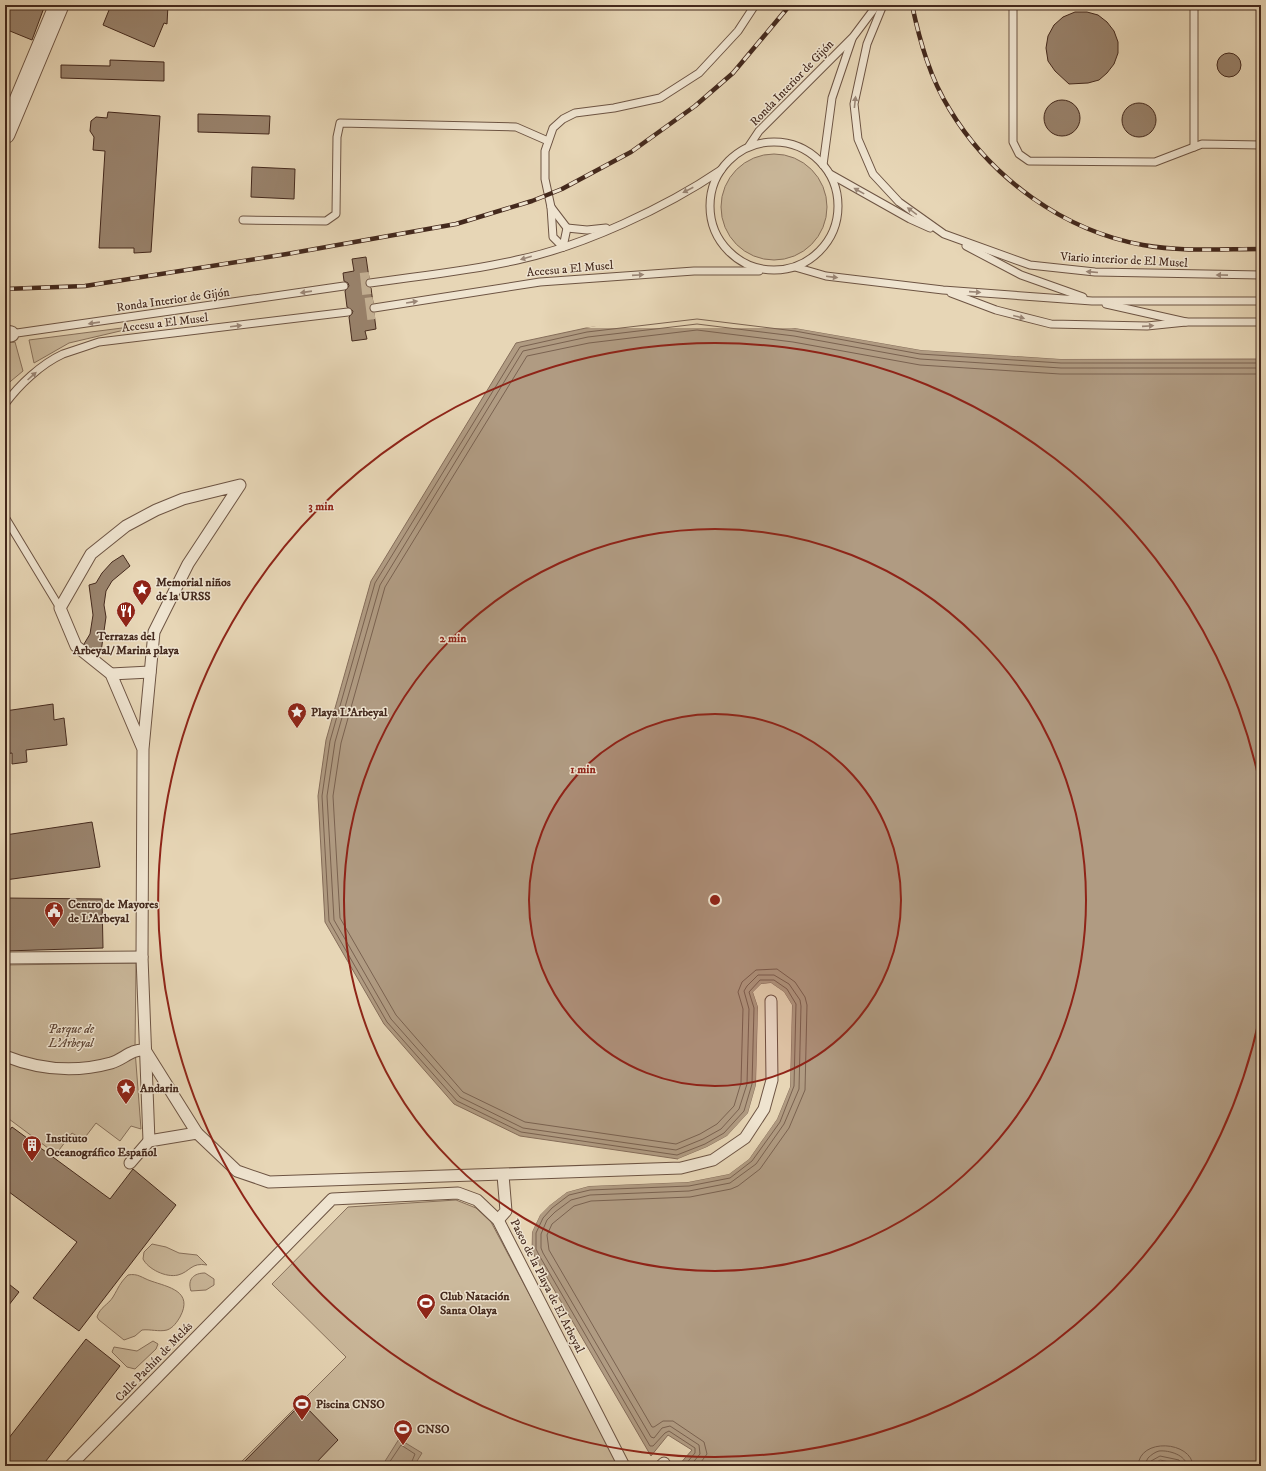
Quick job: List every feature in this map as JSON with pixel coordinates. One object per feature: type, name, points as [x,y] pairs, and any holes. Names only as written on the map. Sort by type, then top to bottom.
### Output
[{"type":"street","points":[[5,134],[59,5]]},
{"type":"street","points":[[143,749],[111,674],[76,646],[60,608],[91,554],[126,526],[156,510],[183,499],[240,485],[188,564],[154,632],[143,749],[142,957],[149,1141]]},
{"type":"street","points":[[111,674],[150,672]]},
{"type":"street","points":[[5,958],[142,957]]},
{"type":"street","points":[[145,1050],[197,1133],[237,1171],[268,1182],[681,1168],[713,1160],[745,1138],[764,1110],[772,1080],[770,1001]]},
{"type":"street","points":[[5,1056],[18,1061],[56,1070],[78,1069],[112,1062],[137,1049],[145,1050]]},
{"type":"street","points":[[130,1163],[149,1141],[197,1133]]},
{"type":"street","points":[[498,1220],[506,1211],[504,1175]]},
{"type":"street","points":[[332,1180],[332,1199]]},
{"type":"street","name":"Paseo de la Playa de El Arbeyal","points":[[332,1199],[458,1193],[477,1200],[498,1220],[624,1466]]},
{"type":"street","name":"Calle Pachín de Melás","points":[[70,1466],[332,1199]]},
{"type":"lane","points":[[563,248],[553,238],[551,207],[545,179],[545,151],[553,128],[563,119],[575,113],[614,108],[660,98],[699,73],[738,31],[755,5]]},
{"type":"lane","name":"Ronda Interior de Gijón","points":[[749,146],[760,131],[853,37],[877,5]]},
{"type":"lane","name":"Viario interior de El Musel","points":[[883,5],[867,44],[854,104],[858,139],[873,174],[899,202],[944,234],[1021,275],[1092,300],[1186,322]]},
{"type":"lane","points":[[1013,5],[1013,142],[1019,154],[1028,161],[1155,162],[1202,144],[1261,145]]},
{"type":"lane","points":[[1194,5],[1194,147]]},
{"type":"lane","name":"Ronda Interior de Gijón","points":[[823,165],[832,98],[853,37]]},
{"type":"lane","points":[[243,220],[326,220],[336,214],[337,137],[340,124],[516,127],[548,141]]},
{"type":"lane","name":"Accesu a El Musel","points":[[370,283],[517,260],[563,248],[637,217],[693,188],[721,170],[737,154],[749,146],[769,142],[784,142],[805,150],[823,165],[830,174],[838,195],[838,218],[829,240],[814,257],[795,267],[770,270],[694,271],[540,282],[374,308]]},
{"type":"lane","name":"Accesu a El Musel","points":[[721,170],[712,189],[711,197],[710,212],[716,233],[730,253],[748,265],[770,270]]},
{"type":"lane","name":"Viario interior de El Musel","points":[[830,174],[910,219],[944,234],[1030,265],[1095,272],[1261,276]]},
{"type":"lane","points":[[551,207],[566,228],[563,248]]},
{"type":"lane","points":[[566,228],[587,230],[614,227]]},
{"type":"lane","name":"Viario interior de El Musel","points":[[795,267],[826,276],[943,290],[1092,300],[1261,301]]},
{"type":"lane","name":"Ronda Interior de Gijón","points":[[7,334],[344,286]]},
{"type":"lane","name":"Viario interior de El Musel","points":[[943,290],[996,310],[1051,324],[1146,326],[1186,322],[1261,322]]},
{"type":"lane","name":"Accesu a El Musel","points":[[5,404],[32,375],[48,363],[62,355],[99,342],[348,312]]},
{"type":"lane","points":[[5,517],[60,608]]},
{"type":"green space","points":[[774,154],[794,158],[812,169],[823,187],[827,207],[823,227],[812,245],[794,256],[774,260],[754,256],[736,245],[725,227],[721,207],[725,187],[736,169],[754,158]]},
{"type":"green space","points":[[122,328],[133,328],[69,343],[34,363],[29,340]]},
{"type":"green space","points":[[15,342],[23,371],[5,386],[5,343]]},
{"type":"green space","name":"Parque de L'Arbeyal","points":[[136,963],[135,1050],[141,1129],[131,1126],[120,1141],[96,1123],[83,1140],[72,1133],[56,1154],[9,1119],[5,1123],[5,965]]},
{"type":"green space","name":"Club Natación Santa Olaya","points":[[456,1200],[476,1208],[491,1222],[619,1463],[619,1466],[237,1466],[346,1357],[272,1284],[348,1207]]},
{"type":"green space","points":[[152,1244],[166,1247],[179,1253],[197,1255],[207,1265],[202,1264],[194,1266],[178,1275],[173,1276],[163,1274],[145,1263],[143,1259],[144,1252]]},
{"type":"green space","points":[[205,1273],[214,1279],[214,1285],[206,1290],[191,1291],[190,1283],[192,1278],[198,1274]]},
{"type":"green space","points":[[128,1275],[137,1275],[171,1288],[181,1296],[184,1301],[183,1308],[180,1317],[173,1326],[164,1331],[142,1330],[135,1336],[124,1340],[99,1320],[97,1317],[100,1311],[111,1300],[121,1283]]},
{"type":"green space","points":[[153,1341],[158,1344],[156,1349],[135,1369],[127,1367],[112,1352],[114,1347],[137,1351]]},
{"type":"water","points":[[697,315],[795,328],[921,350],[1061,359],[1261,359],[1261,1466],[1178,1466],[1178,1464],[1160,1460],[1151,1466],[678,1466],[692,1450],[668,1435],[651,1456],[535,1257],[532,1250],[532,1232],[540,1215],[567,1192],[589,1186],[688,1182],[729,1174],[749,1159],[777,1119],[790,1087],[792,1005],[784,992],[771,983],[761,984],[753,992],[758,1007],[756,1085],[748,1113],[727,1136],[707,1147],[678,1159],[520,1136],[454,1104],[384,1024],[325,922],[318,796],[326,740],[371,581],[516,343],[586,328]]},
{"type":"water","name":"CNSO","points":[[399,1439],[422,1453],[414,1466],[382,1466]]},
{"type":"pier","points":[[697,313],[795,326],[921,348],[1061,357],[1261,358],[1061,359],[921,350],[795,328],[586,328],[611,323]]},
{"type":"pier","points":[[771,983],[784,992],[792,1005],[790,1087],[777,1119],[749,1159],[729,1174],[688,1182],[589,1186],[567,1192],[540,1215],[532,1232],[531,1253],[530,1232],[538,1214],[548,1203],[567,1190],[589,1184],[688,1180],[728,1172],[747,1157],[775,1119],[788,1086],[790,1006],[782,993],[771,985],[762,986],[755,993],[760,1007],[758,1085],[749,1114],[728,1138],[708,1149],[678,1161],[678,1159],[707,1147],[727,1136],[748,1113],[756,1085],[758,1007],[753,992],[761,984]]},
{"type":"building","points":[[5,5],[45,5],[32,40],[5,29]]},
{"type":"building","points":[[111,5],[168,5],[167,24],[164,23],[154,47],[103,25]]},
{"type":"building","points":[[1075,12],[1087,12],[1098,15],[1107,22],[1114,31],[1118,42],[1118,53],[1114,64],[1099,80],[1088,83],[1069,84],[1055,71],[1048,61],[1046,48],[1048,36],[1054,25],[1063,17]]},
{"type":"building","points":[[1229,53],[1234,54],[1240,60],[1240,70],[1234,76],[1229,77],[1224,76],[1218,70],[1217,65],[1218,60],[1224,54]]},
{"type":"building","points":[[110,60],[164,62],[164,81],[61,78],[61,65],[110,66]]},
{"type":"building","points":[[1062,100],[1072,103],[1077,108],[1080,118],[1077,128],[1072,133],[1062,136],[1052,133],[1047,128],[1044,118],[1047,108],[1052,103]]},
{"type":"building","points":[[1142,103],[1149,105],[1154,110],[1156,120],[1154,130],[1149,135],[1136,137],[1129,135],[1124,130],[1122,117],[1124,110],[1129,105]]},
{"type":"building","points":[[108,112],[160,116],[151,252],[134,253],[134,248],[99,248],[105,151],[93,150],[94,137],[90,131],[91,121],[96,117],[107,118]]},
{"type":"building","points":[[198,114],[270,116],[269,134],[198,132]]},
{"type":"building","points":[[252,167],[295,169],[294,199],[251,197]]},
{"type":"building","points":[[366,257],[369,278],[365,284],[371,288],[373,303],[369,308],[374,313],[376,329],[365,331],[367,339],[352,341],[349,317],[353,311],[347,307],[345,291],[349,286],[348,283],[344,281],[343,273],[354,271],[352,259]]},
{"type":"building","points":[[123,555],[130,566],[112,581],[106,591],[104,605],[106,617],[101,652],[96,649],[94,651],[84,644],[90,634],[93,615],[89,585],[96,583],[102,573],[112,562]]},
{"type":"building","points":[[53,704],[54,720],[64,718],[67,745],[26,750],[27,762],[12,764],[12,753],[5,754],[5,711]]},
{"type":"building","points":[[92,822],[100,867],[5,880],[5,835]]},
{"type":"building","name":"Centro de Mayores de L'Arbeyal","points":[[5,898],[102,899],[103,948],[5,951]]},
{"type":"building","points":[[12,1127],[110,1199],[133,1169],[176,1205],[79,1331],[33,1298],[77,1242],[5,1189],[5,1136]]},
{"type":"building","points":[[5,1281],[19,1292],[5,1310]]},
{"type":"building","points":[[86,1339],[120,1366],[42,1466],[5,1466],[5,1443]]},
{"type":"building","name":"Piscina CNSO","points":[[302,1403],[338,1440],[313,1466],[240,1466]]},
{"type":"tunnel","points":[[361,284],[370,283]]},
{"type":"tunnel","points":[[366,309],[374,308]]},
{"type":"railway","points":[[5,289],[85,286],[287,254],[456,224],[532,201],[562,189],[631,152],[695,106],[733,73],[790,5]]},
{"type":"railway","points":[[912,5],[918,33],[926,59],[943,98],[950,110],[967,135],[986,158],[1008,179],[1032,198],[1085,228],[1114,238],[1143,245],[1172,249],[1261,249]]},
{"type":"place","name":"Memorial niños de la URSS","points":[[142,606]]},
{"type":"place","name":"Terrazas del Arbeyal/ Marina playa","points":[[126,628]]},
{"type":"place","name":"Playa L'Arbeyal","points":[[297,729]]},
{"type":"place","name":"Centro de Mayores de L'Arbeyal","points":[[54,928]]},
{"type":"place","name":"Andarin","points":[[126,1105]]},
{"type":"place","name":"Instituto Oceanográfico Español","points":[[32,1162]]},
{"type":"place","name":"Club Natación Santa Olaya","points":[[426,1320]]},
{"type":"place","name":"Piscina CNSO","points":[[302,1421]]},
{"type":"place","name":"CNSO","points":[[403,1446]]}]
